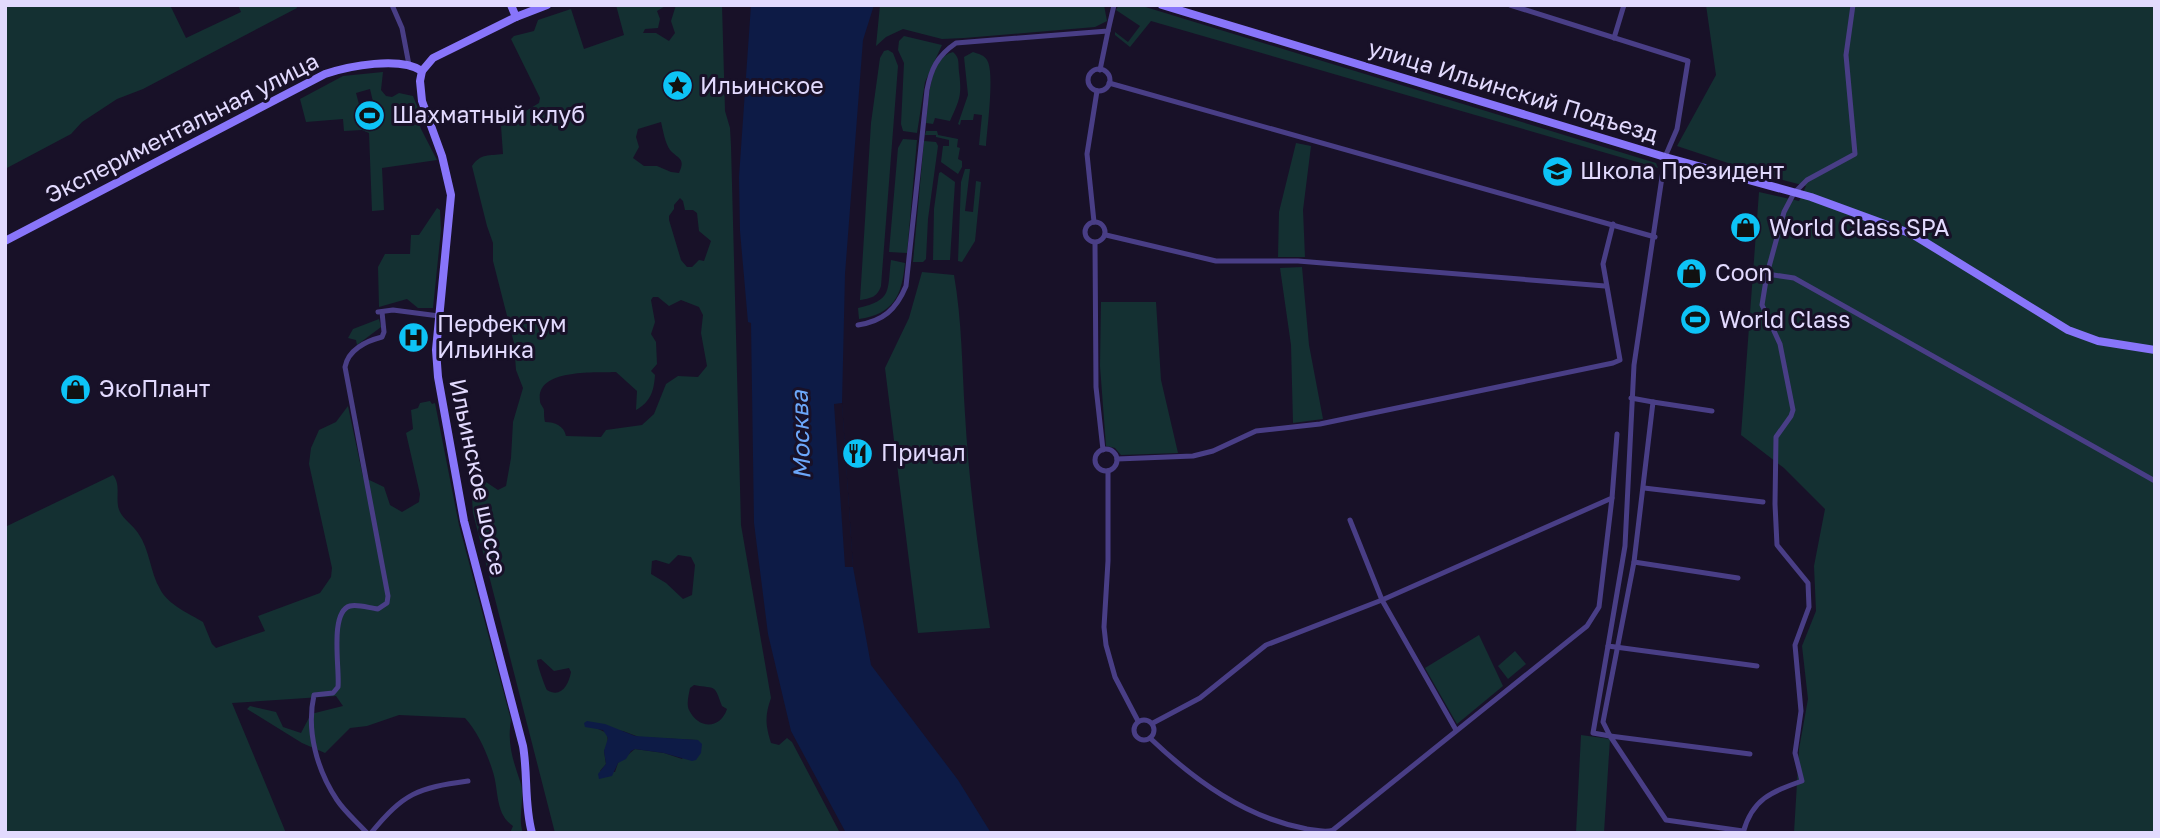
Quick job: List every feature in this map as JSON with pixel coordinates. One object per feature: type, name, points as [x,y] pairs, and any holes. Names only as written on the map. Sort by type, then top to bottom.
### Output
[{"type":"main road","points":[[511,5],[516,17]]},
{"type":"main road","points":[[422,71],[433,58],[516,17],[547,5]]},
{"type":"main road","name":"улица Ильинский Подъезд","points":[[1162,5],[1665,157],[1794,193],[1912,234],[2068,330],[2098,341],[2155,350]]},
{"type":"main road","name":"Экспериментальная улица","points":[[5,241],[325,74],[350,67],[410,65],[422,71]]},
{"type":"main road","name":"Ильинское шоссе","points":[[422,71],[421,94],[448,174],[451,195],[436,360],[440,388],[464,521],[523,746],[532,833]]},
{"type":"street","points":[[392,5],[402,28],[410,65]]},
{"type":"street","points":[[1100,70],[1114,5]]},
{"type":"street","points":[[1510,5],[1688,61],[1677,129],[1665,157],[1631,398],[1625,546],[1593,733],[1750,754]]},
{"type":"street","points":[[1614,38],[1624,5]]},
{"type":"street","points":[[1653,402],[1634,562],[1603,722],[1666,820],[1743,832],[1759,801],[1778,789],[1802,781],[1795,752],[1801,711],[1795,645],[1809,607],[1808,583],[1777,545],[1776,437],[1793,410],[1780,344],[1762,305],[1784,212],[1794,193],[1807,180],[1855,154],[1846,55],[1853,5]]},
{"type":"street","points":[[858,325],[873,322],[889,313],[906,286],[927,90],[933,66],[944,51],[956,43],[1108,31]]},
{"type":"street","points":[[1100,70],[1107,73],[1110,83],[1103,90],[1097,91],[1091,87],[1089,77],[1094,71],[1100,70]]},
{"type":"street","points":[[1110,83],[1655,237]]},
{"type":"street","points":[[1094,222],[1087,154],[1097,91]]},
{"type":"street","points":[[1094,222],[1105,227],[1106,235],[1095,243],[1087,239],[1085,232],[1088,225],[1094,222]]},
{"type":"street","points":[[1116,458],[1181,457],[1204,453],[1265,429],[1320,424],[1620,360],[1603,264],[1613,224]]},
{"type":"street","points":[[1106,235],[1216,261],[1298,261],[1605,286]]},
{"type":"street","points":[[1095,243],[1096,387],[1103,450]]},
{"type":"street","points":[[1768,274],[1794,278],[2155,481]]},
{"type":"street","points":[[439,316],[393,310],[380,312],[384,332],[382,337],[370,340],[346,359],[345,367],[388,596],[387,603],[378,609],[348,607],[340,617],[337,634],[338,687],[333,693],[314,695],[311,710],[317,761],[338,801],[369,833],[394,806],[414,793],[440,785],[468,781]]},
{"type":"street","points":[[1631,398],[1712,411]]},
{"type":"street","points":[[1150,738],[1182,768],[1230,800],[1285,823],[1330,832],[1587,626],[1599,607],[1617,434]]},
{"type":"street","points":[[1103,450],[1113,452],[1116,458],[1115,465],[1108,471],[1098,467],[1096,461],[1097,454],[1103,450]]},
{"type":"street","points":[[1108,471],[1110,500],[1104,594],[1105,636],[1115,677],[1138,721]]},
{"type":"street","points":[[1644,488],[1763,502]]},
{"type":"street","points":[[1153,723],[1200,698],[1266,645],[1382,600],[1612,498]]},
{"type":"street","points":[[1350,520],[1382,600],[1456,730]]},
{"type":"street","points":[[1634,562],[1738,578]]},
{"type":"street","points":[[1608,646],[1757,666]]},
{"type":"street","points":[[1144,719],[1153,723],[1154,733],[1150,738],[1143,740],[1137,737],[1134,727],[1138,721],[1144,719]]},
{"type":"green space","points":[[5,5],[170,5],[186,38],[241,12],[238,5],[296,5],[297,8],[143,89],[117,99],[82,122],[71,134],[5,169]]},
{"type":"green space","points":[[616,5],[667,5],[657,11],[660,19],[658,28],[645,29],[643,33],[656,33],[669,41],[675,33],[671,21],[676,5],[722,5],[725,111],[731,146],[741,525],[771,698],[767,725],[771,743],[779,745],[787,738],[792,742],[840,833],[555,833],[473,513],[473,494],[479,483],[483,480],[498,490],[506,486],[513,422],[523,388],[516,370],[514,343],[493,261],[493,243],[472,166],[482,157],[503,154],[501,126],[539,103],[540,98],[511,39],[514,36],[534,31],[538,20],[571,9],[584,49],[624,35]],"holes":[[[661,122],[668,147],[681,162],[679,173],[657,166],[644,166],[633,158],[639,147],[636,137],[638,129]],[[680,198],[685,210],[697,213],[699,231],[711,241],[704,261],[699,260],[692,267],[687,267],[681,260],[669,220]],[[653,297],[658,297],[669,306],[681,300],[699,307],[703,315],[701,333],[707,366],[698,377],[678,376],[666,384],[654,414],[642,425],[606,430],[601,437],[566,436],[558,425],[545,422],[540,402],[541,390],[547,383],[569,375],[616,372],[637,391],[636,410],[645,403],[654,386],[655,375],[651,371],[657,364],[656,342],[651,334],[655,322],[651,300]],[[678,555],[691,557],[695,565],[692,595],[683,599],[666,583],[651,574],[652,561],[669,564]],[[541,659],[554,671],[569,668],[571,672],[564,689],[556,693],[547,690],[537,660]],[[694,685],[711,688],[722,706],[727,709],[719,721],[703,724],[693,716],[688,702],[690,688]],[[598,729],[623,731],[639,737],[697,740],[682,759],[664,753],[635,749],[618,763],[615,772],[600,771],[606,764],[604,751],[608,743],[607,733]]]},
{"type":"green space","points":[[880,5],[1104,5],[1107,21],[1095,27],[942,39],[903,29],[886,37],[876,46]]},
{"type":"green space","points":[[1119,5],[1139,5],[1656,163],[1658,168],[1151,21],[1130,47],[1115,35],[1115,32],[1128,42],[1140,26],[1116,10]]},
{"type":"green space","points":[[1706,5],[2155,5],[2155,833],[1794,833],[1799,749],[1808,699],[1802,646],[1816,611],[1814,566],[1825,509],[1784,468],[1741,435],[1759,192],[1799,201],[1806,186],[1677,146],[1716,75]]},
{"type":"green space","points":[[904,36],[942,45],[925,82],[917,133],[903,131],[901,124],[904,63],[898,50],[899,41]]},
{"type":"green space","points":[[884,51],[893,53],[898,66],[881,286],[874,296],[860,300],[871,123],[880,58]]},
{"type":"green space","points":[[953,52],[957,56],[960,86],[956,107],[950,121],[935,118],[933,124],[926,123],[934,72],[945,56]]},
{"type":"green space","points":[[973,52],[984,57],[989,66],[986,146],[979,145],[982,115],[974,114],[973,120],[961,120],[960,125],[958,124],[968,95],[964,57]]},
{"type":"green space","points":[[383,72],[381,90],[386,96],[392,97],[399,93],[413,96],[419,111],[421,129],[437,160],[382,168],[384,210],[372,211],[369,133],[362,130],[344,131],[343,119],[306,122],[300,99],[343,76]],"holes":[[[370,89],[377,119],[364,123],[356,93]]]},
{"type":"green space","points":[[926,131],[937,131],[938,135],[958,139],[958,159],[962,161],[962,167],[958,174],[941,162],[943,146],[949,146],[949,140],[936,135],[925,135]]},
{"type":"green space","points":[[903,139],[917,140],[907,253],[889,252],[898,148]]},
{"type":"green space","points":[[924,141],[936,142],[938,146],[928,219],[926,259],[923,262],[913,262]]},
{"type":"green space","points":[[1296,143],[1311,146],[1303,210],[1305,257],[1278,257],[1279,212]]},
{"type":"green space","points":[[965,169],[970,169],[965,211],[973,212],[976,181],[981,182],[975,241],[962,262],[958,261],[961,182]]},
{"type":"green space","points":[[941,172],[955,182],[950,260],[933,260],[934,209]]},
{"type":"green space","points":[[437,208],[440,210],[441,230],[433,308],[418,308],[407,299],[379,307],[378,267],[385,254],[410,254],[411,235],[419,235]]},
{"type":"green space","points":[[891,260],[905,263],[901,285],[894,301],[881,313],[859,319],[858,308],[877,301],[886,293]]},
{"type":"green space","points":[[1302,267],[1309,345],[1323,419],[1293,423],[1291,345],[1280,268]]},
{"type":"green space","points":[[922,272],[954,275],[972,495],[990,628],[918,633],[885,368],[909,318]]},
{"type":"green space","points":[[1101,302],[1156,302],[1161,380],[1178,453],[1121,455],[1115,448],[1106,446],[1100,366]]},
{"type":"green space","points":[[379,319],[381,327],[357,345],[356,340],[348,338],[353,329]]},
{"type":"green space","points":[[420,403],[435,403],[459,525],[511,720],[511,752],[522,787],[523,833],[510,833],[513,826],[500,809],[488,758],[478,736],[465,718],[399,715],[367,726],[350,728],[325,753],[302,743],[247,709],[250,706],[276,712],[283,727],[301,733],[311,714],[343,706],[336,696],[232,703],[286,833],[5,833],[5,527],[113,475],[117,484],[120,512],[142,540],[160,589],[174,604],[203,622],[216,648],[265,631],[258,616],[320,593],[331,577],[332,568],[309,464],[311,448],[319,430],[336,422],[348,406],[363,477],[384,487],[390,505],[402,512],[419,502],[420,494],[406,433],[413,429],[411,410],[418,408]]},
{"type":"green space","points":[[1479,635],[1503,686],[1457,724],[1425,668]]},
{"type":"green space","points":[[1515,651],[1526,664],[1508,679],[1498,666]]},
{"type":"green space","points":[[1581,735],[1610,739],[1604,833],[1576,833]]},
{"type":"water","name":"Москва","points":[[751,5],[874,5],[863,40],[845,274],[842,403],[853,567],[871,665],[958,780],[991,833],[846,833],[791,731],[768,634],[754,523],[751,323],[748,322],[740,231],[739,177]]},
{"type":"water","points":[[587,721],[605,724],[635,736],[698,740],[702,744],[701,753],[692,761],[635,749],[618,763],[612,776],[599,779],[598,774],[606,764],[604,751],[608,738],[603,730],[585,727],[584,723]]},
{"type":"pier","points":[[842,403],[853,567],[845,567],[834,404]]},
{"type":"place","name":"Ильинское","points":[[677,86]]},
{"type":"place","name":"Шахматный клуб","points":[[369,115]]},
{"type":"place","name":"Школа Президент","points":[[1557,171]]},
{"type":"place","name":"World Class SPA","points":[[1746,228]]},
{"type":"place","name":"Coon","points":[[1692,273]]},
{"type":"place","name":"World Class","points":[[1696,320]]},
{"type":"place","name":"Перфектум Ильинка","points":[[414,337]]},
{"type":"place","name":"ЭкоПлант","points":[[76,389]]},
{"type":"place","name":"Причал","points":[[858,453]]}]
